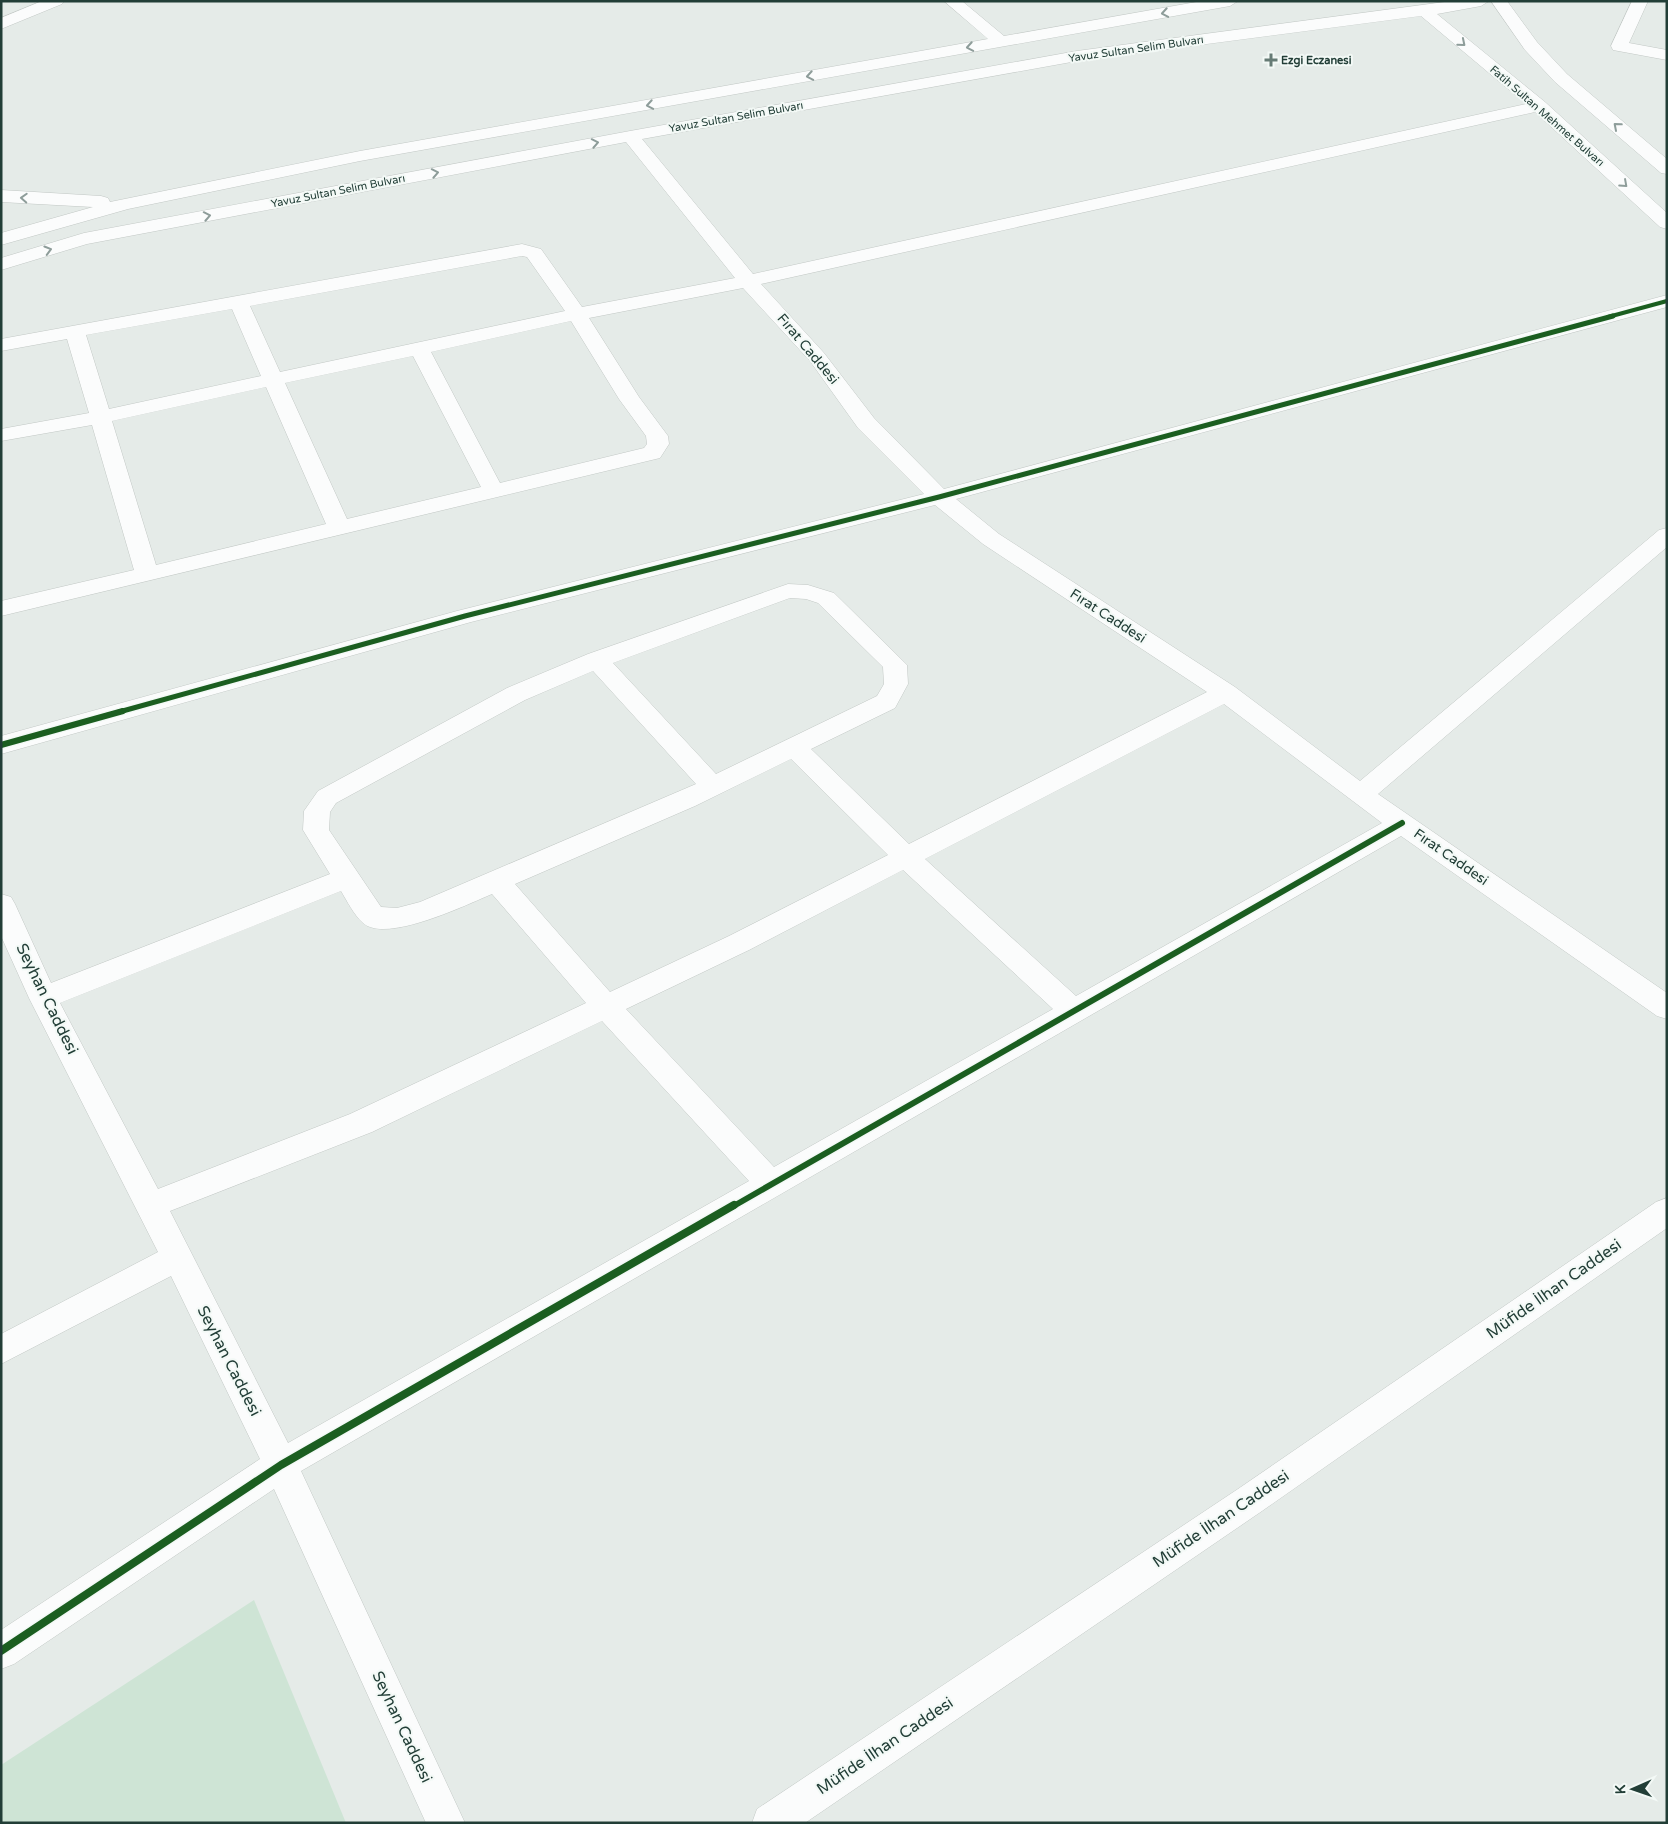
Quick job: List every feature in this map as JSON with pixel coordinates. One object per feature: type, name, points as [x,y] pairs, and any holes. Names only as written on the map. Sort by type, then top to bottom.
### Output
[{"type":"street","points":[[1,24],[56,1]]},
{"type":"street","points":[[952,1],[1001,42]]},
{"type":"street","name":"Yavuz Sultan Selim Bulvarı","points":[[1,239],[125,204],[360,156],[1230,1]]},
{"type":"street","points":[[1384,1],[1404,9],[1424,12]]},
{"type":"street","points":[[1499,1],[1531,46],[1561,78],[1667,169]]},
{"type":"street","points":[[1640,1],[1619,46],[1667,55]]},
{"type":"street","name":"Yavuz Sultan Selim Bulvarı","points":[[1,264],[84,239],[630,136],[1077,56],[1424,12],[1479,2]]},
{"type":"street","name":"Fatih Sultan Mehmet Bulvarı","points":[[1424,12],[1539,106],[1667,223]]},
{"type":"street","points":[[1,435],[100,417],[577,314],[748,281],[1539,106]]},
{"type":"street","name":"Fırat Caddesi","points":[[630,136],[748,281],[817,357],[866,423],[939,497],[990,539],[1226,693],[1361,794],[1667,1008]]},
{"type":"street","points":[[1,196],[125,204]]},
{"type":"street","points":[[1,345],[522,250],[534,253],[577,314],[630,399],[657,436],[658,444],[652,453],[1,609]]},
{"type":"street","points":[[3,740],[465,616],[939,497],[1667,301]]},
{"type":"street","points":[[239,302],[339,527]]},
{"type":"street","points":[[75,331],[147,574]]},
{"type":"street","points":[[418,348],[493,490]]},
{"type":"street","points":[[1361,794],[1667,534]]},
{"type":"street","points":[[788,591],[808,592],[826,598],[895,665],[896,684],[886,702],[794,747],[686,800],[426,911],[397,918],[373,917],[316,830],[317,811],[328,797],[516,694],[597,660],[788,591]]},
{"type":"street","points":[[597,660],[712,787]]},
{"type":"street","points":[[151,1205],[361,1124],[606,1007],[907,858],[1226,693]]},
{"type":"street","points":[[794,747],[907,858],[1074,1011]]},
{"type":"street","points":[[1,1650],[281,1465],[1402,823]]},
{"type":"street","points":[[43,998],[346,878]]},
{"type":"street","points":[[496,880],[606,1007],[771,1184]]},
{"type":"street","name":"Seyhan Caddesi","points":[[1,904],[43,998],[151,1205],[281,1465],[446,1823]]},
{"type":"street","name":"Müfide İlhan Caddesi","points":[[771,1823],[1250,1500],[1667,1211]]},
{"type":"street","points":[[1,1350],[176,1258]]},
{"type":"green space","points":[[254,1600],[346,1823],[1,1823],[1,1765]]},
{"type":"cycle path","points":[[1,745],[465,616],[939,497],[1667,301]]},
{"type":"cycle path","points":[[1,1651],[281,1465],[1402,823]]},
{"type":"place","name":"Ezgi Eczanesi","points":[[1271,60]]}]
